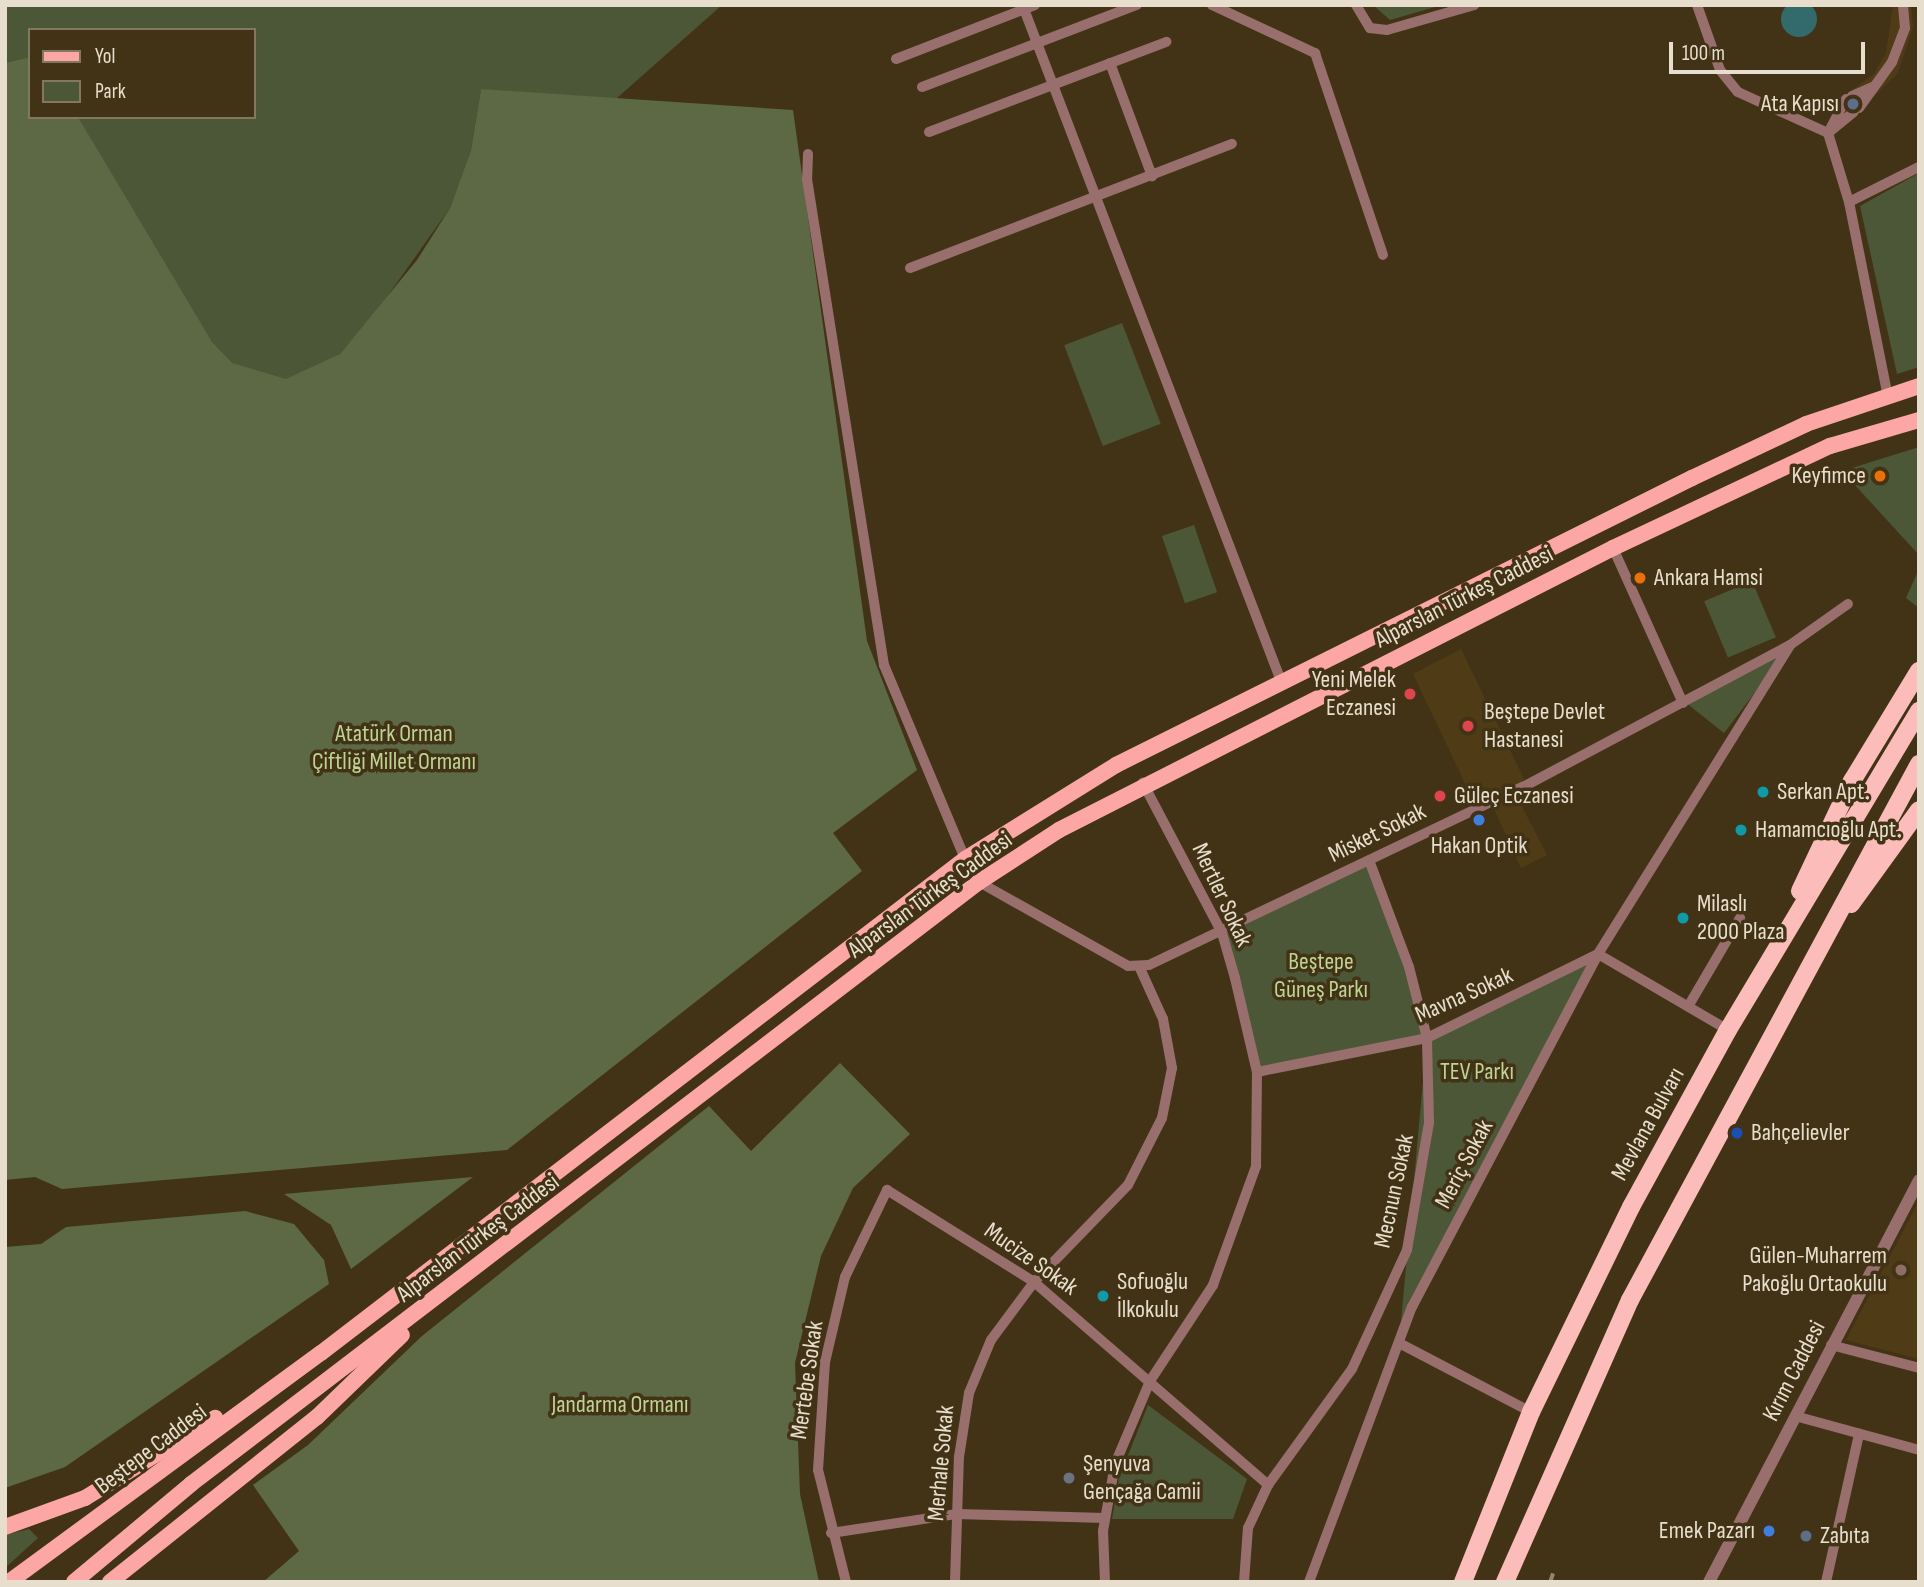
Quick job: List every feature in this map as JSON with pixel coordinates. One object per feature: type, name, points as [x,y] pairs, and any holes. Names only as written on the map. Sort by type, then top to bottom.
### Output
[{"type":"highway","points":[[1775,949],[1822,838],[1919,671]]},
{"type":"highway","name":"Mevlana Bulvarı","points":[[1462,1582],[1531,1412],[1631,1207],[1728,1030],[1919,710]]},
{"type":"highway","points":[[1505,1582],[1630,1300],[1919,764]]},
{"type":"highway","points":[[1828,930],[1919,810]]},
{"type":"main road","name":"Alparslan Türkeş Caddesi","points":[[321,1353],[965,859],[1116,765],[1703,472],[1806,424],[1919,386]]},
{"type":"main road","name":"Alparslan Türkeş Caddesi","points":[[74,1582],[191,1484],[979,882],[1143,783],[1613,548],[1830,446],[1919,420]]},
{"type":"main road","points":[[110,1582],[317,1417],[443,1293]]},
{"type":"main road","points":[[5,1527],[85,1498],[321,1353]]},
{"type":"main road","name":"Beştepe Caddesi","points":[[9,1582],[321,1353]]},
{"type":"street","points":[[922,88],[1137,5]]},
{"type":"street","points":[[1212,5],[1315,53],[1383,255]]},
{"type":"street","points":[[1356,5],[1370,28],[1387,30],[1474,5]]},
{"type":"street","points":[[1697,5],[1720,70],[1738,92],[1828,133]]},
{"type":"street","points":[[1828,133],[1856,110],[1892,62],[1905,28],[1903,5]]},
{"type":"street","points":[[896,59],[1030,7],[1038,43],[1281,681]]},
{"type":"street","points":[[929,132],[1166,42]]},
{"type":"street","points":[[1110,63],[1152,176]]},
{"type":"street","points":[[1874,86],[1849,98],[1828,133],[1849,202],[1888,397]]},
{"type":"street","points":[[910,268],[1232,144]]},
{"type":"street","points":[[808,154],[807,178],[884,665],[965,859]]},
{"type":"street","points":[[1849,202],[1919,167]]},
{"type":"street","points":[[1613,548],[1683,703]]},
{"type":"street","name":"Misket Sokak","points":[[1139,966],[1222,933],[1683,703],[1790,645],[1848,604]]},
{"type":"street","name":"Meriç Sokak","points":[[1309,1582],[1399,1343],[1598,954],[1790,645]]},
{"type":"street","name":"Mertler Sokak","points":[[1105,1582],[1105,1518],[1115,1464],[1150,1381],[1213,1285],[1237,1230],[1256,1166],[1257,1072],[1222,933],[1143,783]]},
{"type":"street","name":"Mecnun Sokak","points":[[1244,1582],[1248,1528],[1268,1486],[1352,1369],[1407,1250],[1429,1122],[1427,1038],[1409,967],[1369,860]]},
{"type":"street","points":[[979,882],[1128,966],[1139,966]]},
{"type":"street","points":[[1689,1005],[1740,918]]},
{"type":"street","points":[[1598,954],[1728,1030]]},
{"type":"street","name":"Mavna Sokak","points":[[1257,1072],[1427,1038],[1598,954]]},
{"type":"street","name":"Merhale Sokak","points":[[955,1582],[956,1514],[969,1393],[991,1340],[1034,1282],[1128,1185],[1162,1118],[1172,1068],[1163,1019],[1139,966]]},
{"type":"street","name":"Kırım Caddesi","points":[[1709,1582],[1919,1181]]},
{"type":"street","name":"Mucize Sokak","points":[[887,1190],[1034,1282],[1268,1486]]},
{"type":"street","name":"Mertebe Sokak","points":[[846,1582],[831,1533],[818,1470],[825,1362],[845,1278],[887,1190]]},
{"type":"street","points":[[1399,1343],[1531,1412]]},
{"type":"street","points":[[1831,1345],[1919,1368]]},
{"type":"street","points":[[1795,1416],[1919,1450]]},
{"type":"street","points":[[1826,1582],[1859,1434]]},
{"type":"street","points":[[831,1533],[956,1514],[1105,1518]]},
{"type":"shaded area","points":[[1893,5],[1911,5],[1913,27],[1898,73],[1858,112],[1846,94],[1873,75],[1886,53]]},
{"type":"shaded area","name":"Beştepe Devlet Hastanesi","points":[[1461,649],[1524,779],[1516,795],[1547,855],[1521,868],[1489,798],[1474,802],[1413,674]]},
{"type":"shaded area","name":"Gülen-Muharrem Pakoğlu Ortaokulu","points":[[1919,1201],[1919,1359],[1846,1340]]},
{"type":"green space","points":[[5,5],[722,5],[608,106],[481,89],[471,150],[450,208],[379,308],[340,354],[314,370],[302,552],[189,309],[79,119],[256,119],[256,28],[28,28],[28,57],[5,63]]},
{"type":"green space","points":[[1373,5],[1442,5],[1390,20]]},
{"type":"green space","name":"Atatürk Orman Çiftliği Millet Ormanı","points":[[28,57],[28,119],[79,119],[212,342],[232,363],[286,379],[340,354],[417,260],[450,208],[471,150],[481,89],[793,110],[867,641],[917,770],[833,833],[862,871],[507,1150],[62,1189],[35,1177],[5,1180],[5,63]]},
{"type":"green space","points":[[1919,173],[1919,367],[1897,374],[1860,206]]},
{"type":"green space","points":[[1122,323],[1161,424],[1103,446],[1064,345]]},
{"type":"green space","points":[[1919,447],[1919,555],[1842,471]]},
{"type":"green space","points":[[1194,525],[1217,592],[1185,603],[1162,536]]},
{"type":"green space","points":[[1919,569],[1919,608],[1906,598]]},
{"type":"green space","points":[[1752,581],[1776,637],[1728,657],[1704,601]]},
{"type":"green space","points":[[1788,649],[1724,733],[1685,702]]},
{"type":"green space","name":"Beştepe Güneş Parkı","points":[[1369,860],[1427,1038],[1257,1072],[1222,933]]},
{"type":"green space","name":"TEV Parkı","points":[[1598,954],[1399,1343],[1427,1038]]},
{"type":"green space","name":"Jandarma Ormanı","points":[[840,1063],[910,1134],[853,1188],[821,1256],[795,1363],[800,1494],[819,1582],[263,1582],[299,1551],[253,1485],[308,1445],[422,1336],[709,1106],[751,1151]]},
{"type":"green space","points":[[473,1177],[351,1269],[331,1225],[284,1194]]},
{"type":"green space","points":[[245,1211],[294,1224],[324,1260],[329,1284],[65,1467],[5,1488],[5,1247],[41,1244],[66,1227]]},
{"type":"green space","points":[[1148,1405],[1247,1479],[1233,1519],[1112,1519],[1119,1478]]},
{"type":"green space","points":[[29,1529],[38,1538],[5,1568],[5,1535]]},
{"type":"water","points":[[1799,1],[1812,6],[1817,19],[1812,32],[1799,37],[1786,32],[1781,19],[1786,6]]},
{"type":"railway","points":[[1550,1582],[1553,1573]]},
{"type":"place","name":"Ata Kapısı","points":[[1853,104]]},
{"type":"place","name":"Keyfimce","points":[[1880,476]]},
{"type":"place","name":"Ankara Hamsi","points":[[1640,578]]},
{"type":"place","name":"Yeni Melek Eczanesi","points":[[1410,694]]},
{"type":"place","name":"Beştepe Devlet Hastanesi","points":[[1468,726]]},
{"type":"place","name":"Serkan Apt.","points":[[1763,792]]},
{"type":"place","name":"Güleç Eczanesi","points":[[1440,796]]},
{"type":"place","name":"Hakan Optik","points":[[1479,820]]},
{"type":"place","name":"Hamamcıoğlu Apt.","points":[[1741,830]]},
{"type":"place","name":"Milaslı 2000 Plaza","points":[[1683,918]]},
{"type":"place","name":"Bahçelievler","points":[[1737,1133]]},
{"type":"place","name":"Gülen-Muharrem Pakoğlu Ortaokulu","points":[[1901,1270]]},
{"type":"place","name":"Sofuoğlu İlkokulu","points":[[1103,1296]]},
{"type":"place","name":"Şenyuva Gençağa Camii","points":[[1069,1478]]},
{"type":"place","name":"Emek Pazarı","points":[[1769,1531]]},
{"type":"place","name":"Zabıta","points":[[1806,1536]]}]
